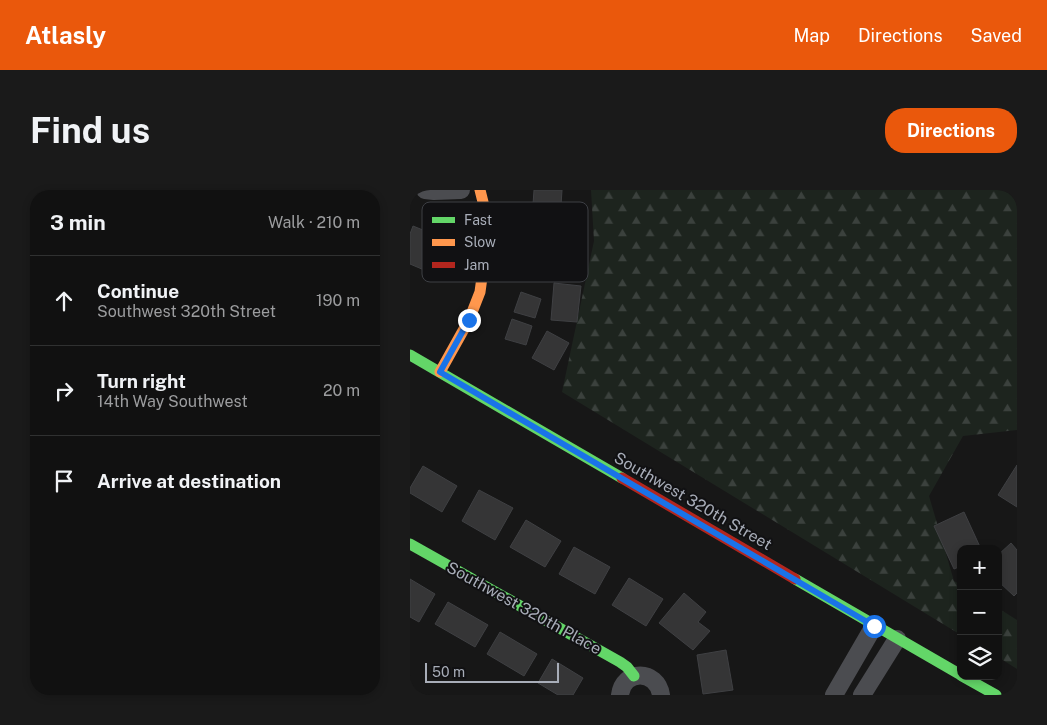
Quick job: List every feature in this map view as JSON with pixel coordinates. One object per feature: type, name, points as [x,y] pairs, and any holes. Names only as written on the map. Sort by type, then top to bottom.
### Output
[{"type":"main road","points":[[440,372],[469,320],[480,292],[482,282]]},
{"type":"main road","name":"Southwest 320th Street","points":[[410,355],[957,673]]},
{"type":"main road","name":"Southwest 320th Place","points":[[410,544],[627,666],[634,676]]},
{"type":"main road","name":"Southwest 320th Street","points":[[969,680],[996,695]]},
{"type":"street","points":[[425,190],[461,190]]},
{"type":"street","points":[[834,695],[874,626]]},
{"type":"street","points":[[862,695],[897,639]]},
{"type":"street","name":"Southwest 320th Place","points":[[634,676],[641,675],[654,680],[659,686],[661,695]]},
{"type":"street","points":[[620,695],[622,686],[634,676]]},
{"type":"green space","points":[[591,190],[1017,190],[1017,430],[963,436],[929,496],[954,581],[957,583],[957,633],[562,392],[585,282],[588,282],[588,269],[594,241]]},
{"type":"green space","points":[[1002,611],[1017,620],[1017,669],[1002,660]]},
{"type":"building","points":[[534,190],[562,190],[561,202],[533,202]]},
{"type":"building","points":[[413,226],[422,230],[422,269],[410,264],[410,234]]},
{"type":"building","points":[[554,283],[581,286],[577,322],[551,320]]},
{"type":"building","points":[[521,292],[541,299],[535,318],[514,312]]},
{"type":"building","points":[[512,319],[532,326],[526,345],[505,339]]},
{"type":"building","points":[[547,331],[569,343],[554,370],[532,358]]},
{"type":"building","points":[[1017,465],[1017,507],[998,495]]},
{"type":"building","points":[[423,466],[457,486],[442,512],[410,493],[410,488]]},
{"type":"building","points":[[479,490],[513,508],[495,540],[462,521]]},
{"type":"building","points":[[964,512],[979,545],[957,545],[957,568],[954,569],[934,526]]},
{"type":"building","points":[[526,520],[561,541],[545,567],[510,547]]},
{"type":"building","points":[[1011,543],[1017,550],[1017,593],[1014,596],[1002,585],[1002,551]]},
{"type":"building","points":[[574,547],[610,567],[595,594],[559,574]]},
{"type":"building","points":[[629,578],[663,599],[646,626],[612,605]]},
{"type":"building","points":[[410,579],[435,594],[419,622],[410,617]]},
{"type":"building","points":[[684,593],[706,612],[698,622],[710,631],[693,650],[659,623]]},
{"type":"building","points":[[448,602],[488,625],[475,647],[435,624]]},
{"type":"building","points":[[500,632],[537,654],[524,676],[487,654]]},
{"type":"building","points":[[726,650],[733,690],[703,694],[697,655]]},
{"type":"building","points":[[552,659],[583,678],[573,695],[558,695],[538,683]]},
{"type":"traffic: fast","points":[[410,355],[622,478]]},
{"type":"traffic: fast","points":[[410,544],[620,662],[634,676]]},
{"type":"traffic: fast","points":[[795,579],[957,673]]},
{"type":"traffic: fast","points":[[969,680],[996,695]]},
{"type":"traffic: slow","points":[[480,190],[483,202]]},
{"type":"traffic: slow","points":[[440,372],[469,320],[480,292],[481,282]]},
{"type":"traffic: jam","points":[[622,478],[795,579]]},
{"type":"route","points":[[469,320],[440,372],[874,626]]}]
